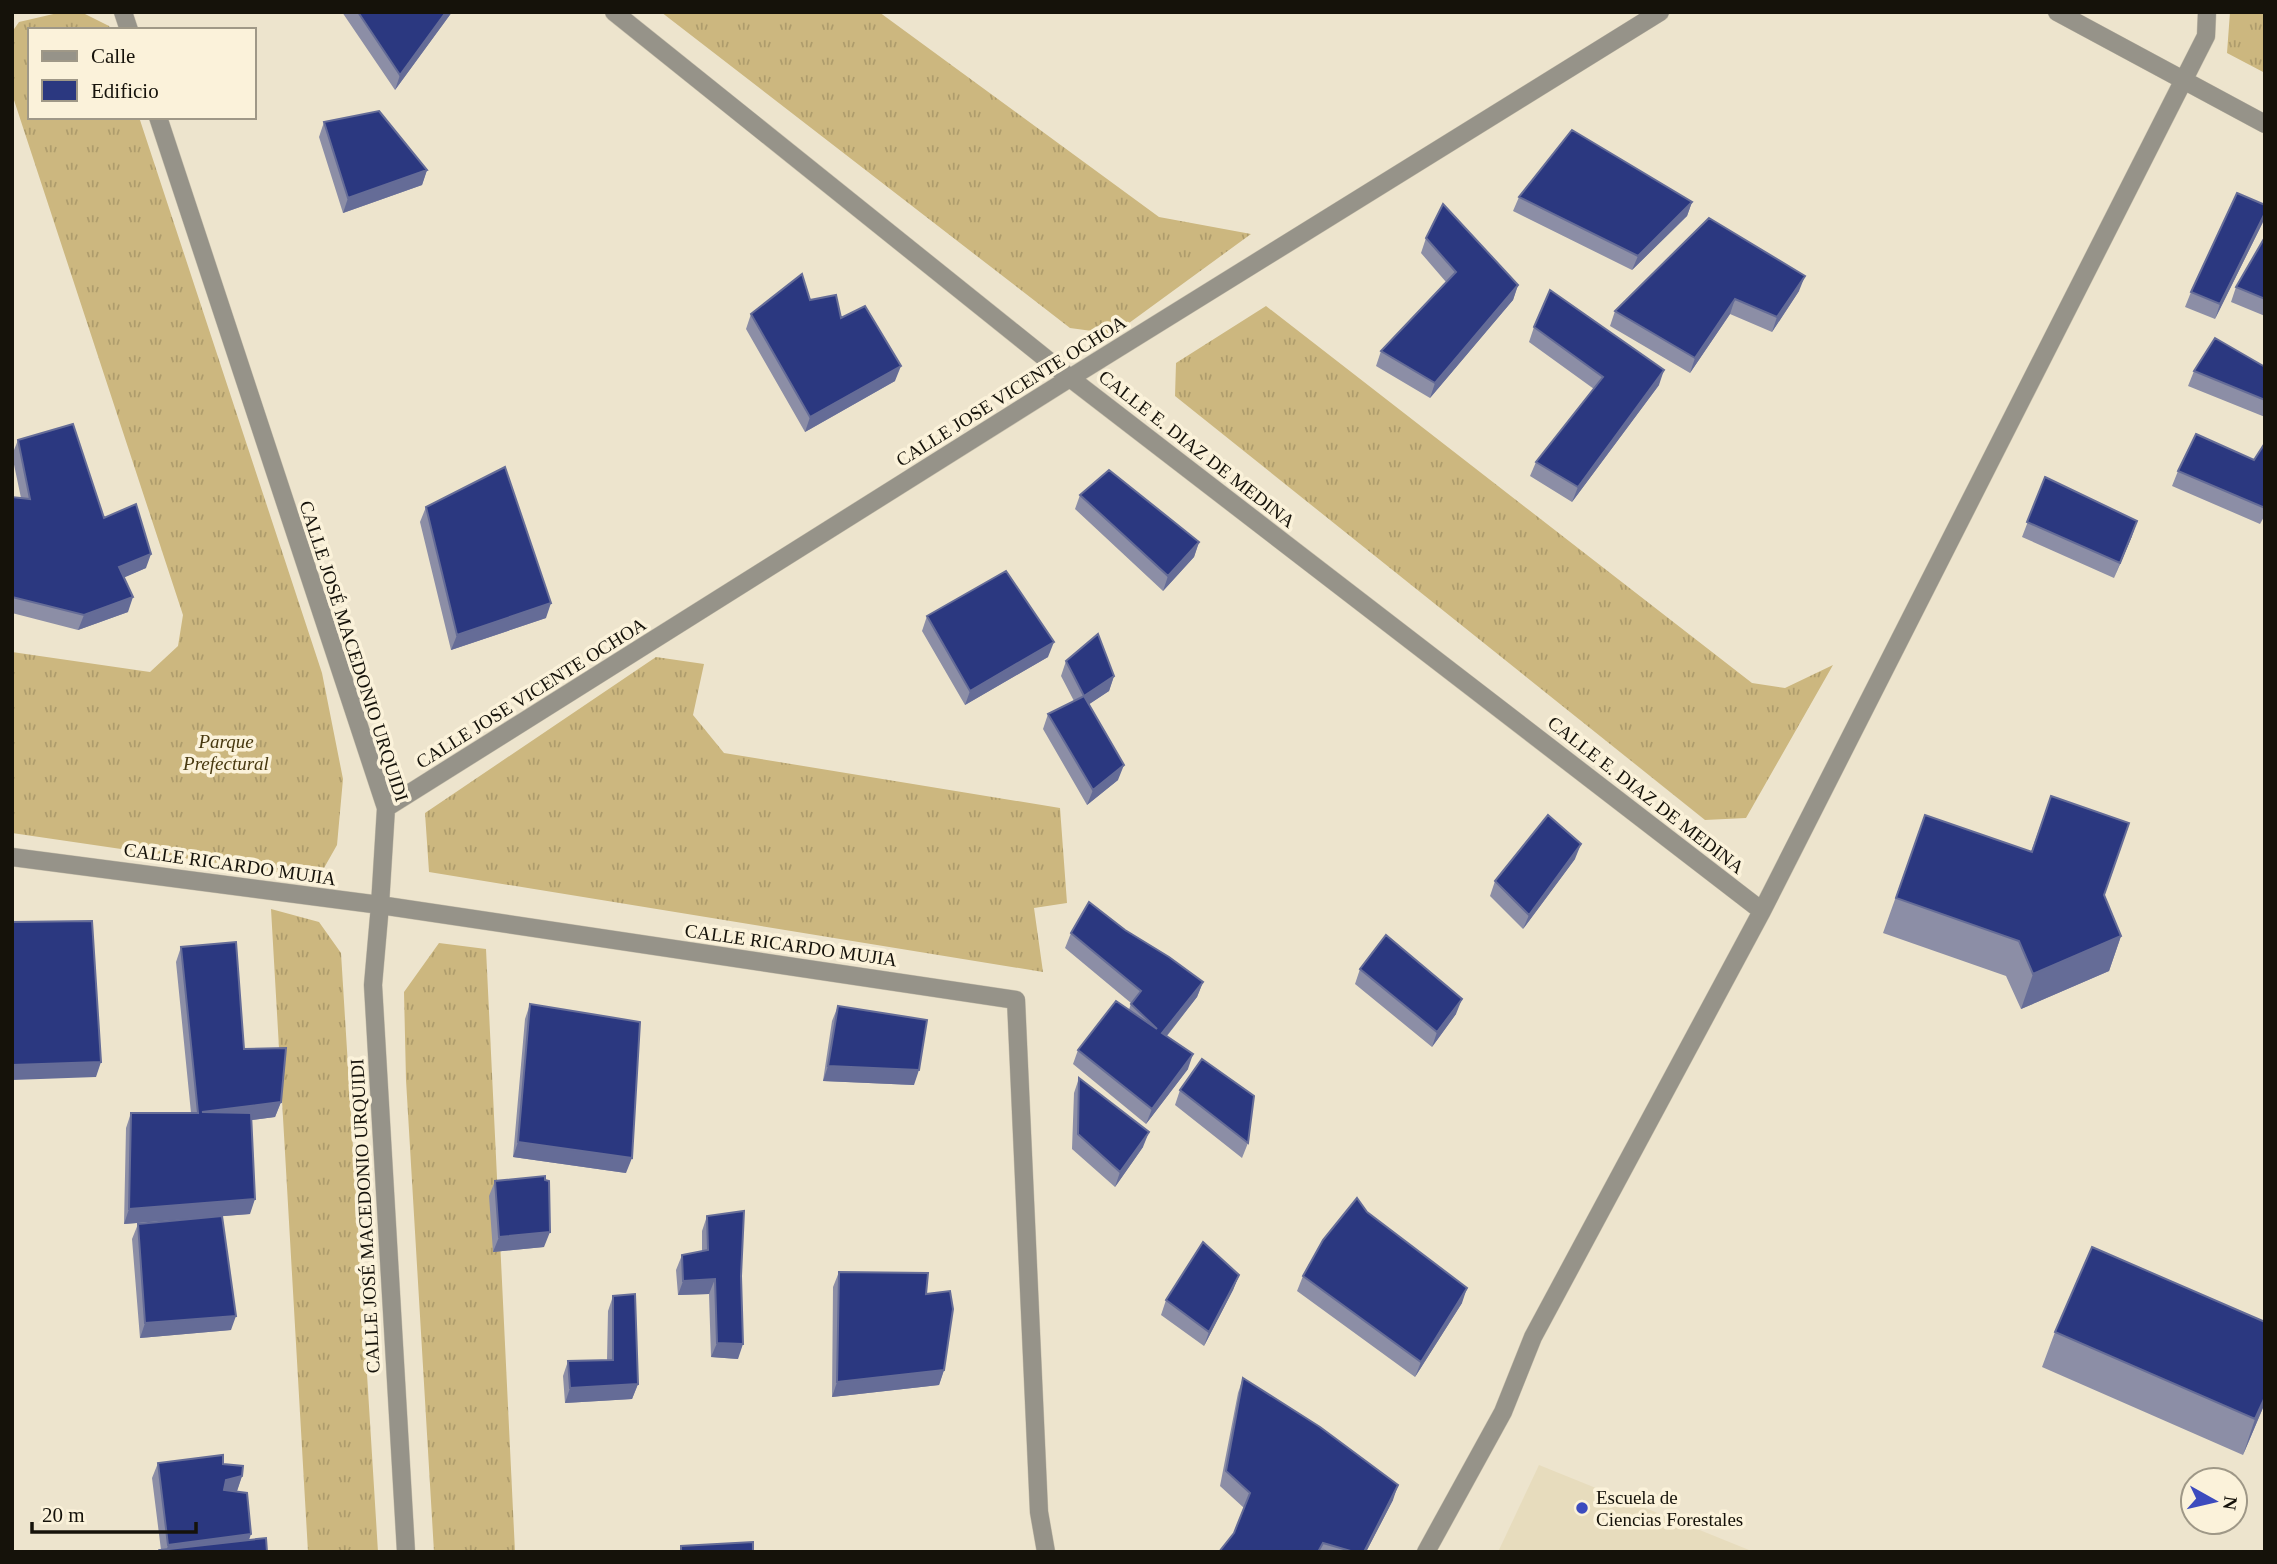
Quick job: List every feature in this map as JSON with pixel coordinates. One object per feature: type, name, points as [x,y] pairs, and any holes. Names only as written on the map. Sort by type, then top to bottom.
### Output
[{"type":"street","name":"CALLE E. DIAZ DE MEDINA","points":[[614,12],[1070,378],[1762,911]]},
{"type":"street","name":"CALLE JOSE VICENTE OCHOA","points":[[386,808],[1070,378],[1660,12]]},
{"type":"street","points":[[2057,12],[2265,124]]},
{"type":"street","points":[[1426,1552],[1503,1412],[1533,1337],[1762,911],[2206,36],[2207,12]]},
{"type":"street","name":"CALLE JOSÉ MACEDONIO URQUIDI","points":[[159,119],[386,808],[373,985],[406,1552]]},
{"type":"street","name":"CALLE RICARDO MUJIA","points":[[12,856],[380,905],[1016,1000],[1039,1512],[1046,1552]]},
{"type":"shaded area","name":"Escuela de Ciencias Forestales","points":[[1539,1465],[1754,1552],[1498,1552]]},
{"type":"green space","name":"Parque Prefectural","points":[[62,12],[81,12],[110,28],[28,28],[28,119],[140,119],[322,673],[343,779],[337,845],[324,868],[291,874],[12,833],[12,652],[150,672],[178,646],[183,615],[12,94],[12,32],[19,22]]},
{"type":"green space","points":[[661,12],[879,12],[1159,217],[1251,234],[1114,334],[1070,328]]},
{"type":"green space","points":[[2230,12],[2265,12],[2265,73],[2227,53]]},
{"type":"green space","points":[[1266,306],[1752,683],[1785,688],[1833,665],[1746,818],[1705,820],[1175,396],[1176,363]]},
{"type":"green space","points":[[656,657],[704,664],[693,715],[724,753],[1060,808],[1067,903],[1034,908],[1043,972],[429,872],[425,813]]},
{"type":"green space","points":[[271,909],[319,922],[341,953],[378,1552],[308,1552]]},
{"type":"green space","points":[[439,943],[486,949],[515,1552],[434,1552],[406,1080],[404,992]]},
{"type":"building","points":[[358,12],[446,12],[400,75]]},
{"type":"building","points":[[379,111],[427,170],[348,198],[324,122]]},
{"type":"building","points":[[1572,130],[1692,202],[1638,256],[1519,197]]},
{"type":"building","points":[[2237,193],[2265,205],[2265,213],[2220,304],[2191,292]]},
{"type":"building","points":[[1443,204],[1518,285],[1435,383],[1381,351],[1456,272],[1426,238]]},
{"type":"building","points":[[1709,218],[1805,276],[1777,317],[1735,299],[1695,358],[1615,311]]},
{"type":"building","points":[[2265,237],[2265,299],[2236,287]]},
{"type":"building","points":[[802,274],[810,300],[836,295],[841,318],[865,306],[901,366],[810,417],[751,314]]},
{"type":"building","points":[[1550,290],[1664,370],[1578,487],[1536,462],[1603,377],[1534,327]]},
{"type":"building","points":[[2215,338],[2265,367],[2265,400],[2194,371]]},
{"type":"building","points":[[73,424],[104,518],[136,504],[151,554],[119,567],[133,597],[84,615],[12,597],[12,497],[30,499],[18,440]]},
{"type":"building","points":[[2196,434],[2254,460],[2265,443],[2265,508],[2178,471]]},
{"type":"building","points":[[505,467],[551,603],[457,635],[426,507]]},
{"type":"building","points":[[1109,470],[1199,542],[1168,576],[1080,495]]},
{"type":"building","points":[[2045,477],[2137,521],[2120,563],[2027,522]]},
{"type":"building","points":[[1006,571],[1054,642],[970,691],[927,616]]},
{"type":"building","points":[[1098,634],[1114,676],[1084,696],[1066,661]]},
{"type":"building","points":[[1084,696],[1124,765],[1093,790],[1048,714]]},
{"type":"building","points":[[2051,796],[2129,823],[2104,895],[2121,936],[2033,974],[2019,941],[1896,898],[1925,815],[2032,852]]},
{"type":"building","points":[[1548,815],[1581,844],[1529,915],[1495,881]]},
{"type":"building","points":[[1089,902],[1125,930],[1203,982],[1162,1033],[1193,1054],[1152,1109],[1078,1050],[1116,1001],[1157,1029],[1131,1004],[1141,991],[1071,933]]},
{"type":"building","points":[[92,921],[101,1062],[12,1065],[12,922]]},
{"type":"building","points":[[1386,935],[1462,999],[1437,1032],[1360,969]]},
{"type":"building","points":[[236,942],[244,1049],[286,1048],[281,1102],[202,1112],[251,1113],[255,1199],[129,1209],[131,1113],[198,1113],[181,947]]},
{"type":"building","points":[[530,1004],[640,1022],[632,1158],[518,1142]]},
{"type":"building","points":[[838,1006],[927,1020],[919,1070],[828,1066]]},
{"type":"building","points":[[1202,1059],[1254,1096],[1248,1143],[1180,1090]]},
{"type":"building","points":[[1079,1078],[1149,1132],[1120,1172],[1078,1134]]},
{"type":"building","points":[[545,1176],[545,1180],[549,1181],[550,1232],[499,1237],[495,1181]]},
{"type":"building","points":[[1357,1198],[1367,1212],[1467,1288],[1421,1362],[1303,1276],[1323,1240]]},
{"type":"building","points":[[744,1211],[741,1276],[743,1344],[717,1343],[715,1279],[683,1281],[682,1255],[708,1250],[707,1216]]},
{"type":"building","points":[[222,1216],[236,1316],[145,1323],[138,1224]]},
{"type":"building","points":[[1203,1242],[1239,1275],[1209,1332],[1166,1300]]},
{"type":"building","points":[[2092,1247],[2265,1322],[2265,1397],[2255,1419],[2055,1332]]},
{"type":"building","points":[[839,1272],[928,1273],[926,1294],[950,1291],[953,1309],[944,1370],[837,1382]]},
{"type":"building","points":[[635,1294],[638,1384],[570,1388],[568,1361],[613,1360],[613,1296]]},
{"type":"building","points":[[1243,1378],[1320,1427],[1398,1485],[1364,1552],[1354,1552],[1323,1543],[1318,1552],[1219,1552],[1234,1533],[1250,1493],[1226,1471]]},
{"type":"building","points":[[223,1455],[223,1464],[243,1466],[242,1476],[226,1480],[224,1490],[247,1493],[251,1534],[168,1545],[158,1463]]},
{"type":"building","points":[[266,1538],[267,1552],[160,1550]]},
{"type":"building","points":[[753,1542],[753,1552],[681,1552],[681,1546]]},
{"type":"place","name":"Escuela de Ciencias Forestales","points":[[1582,1508]]}]
